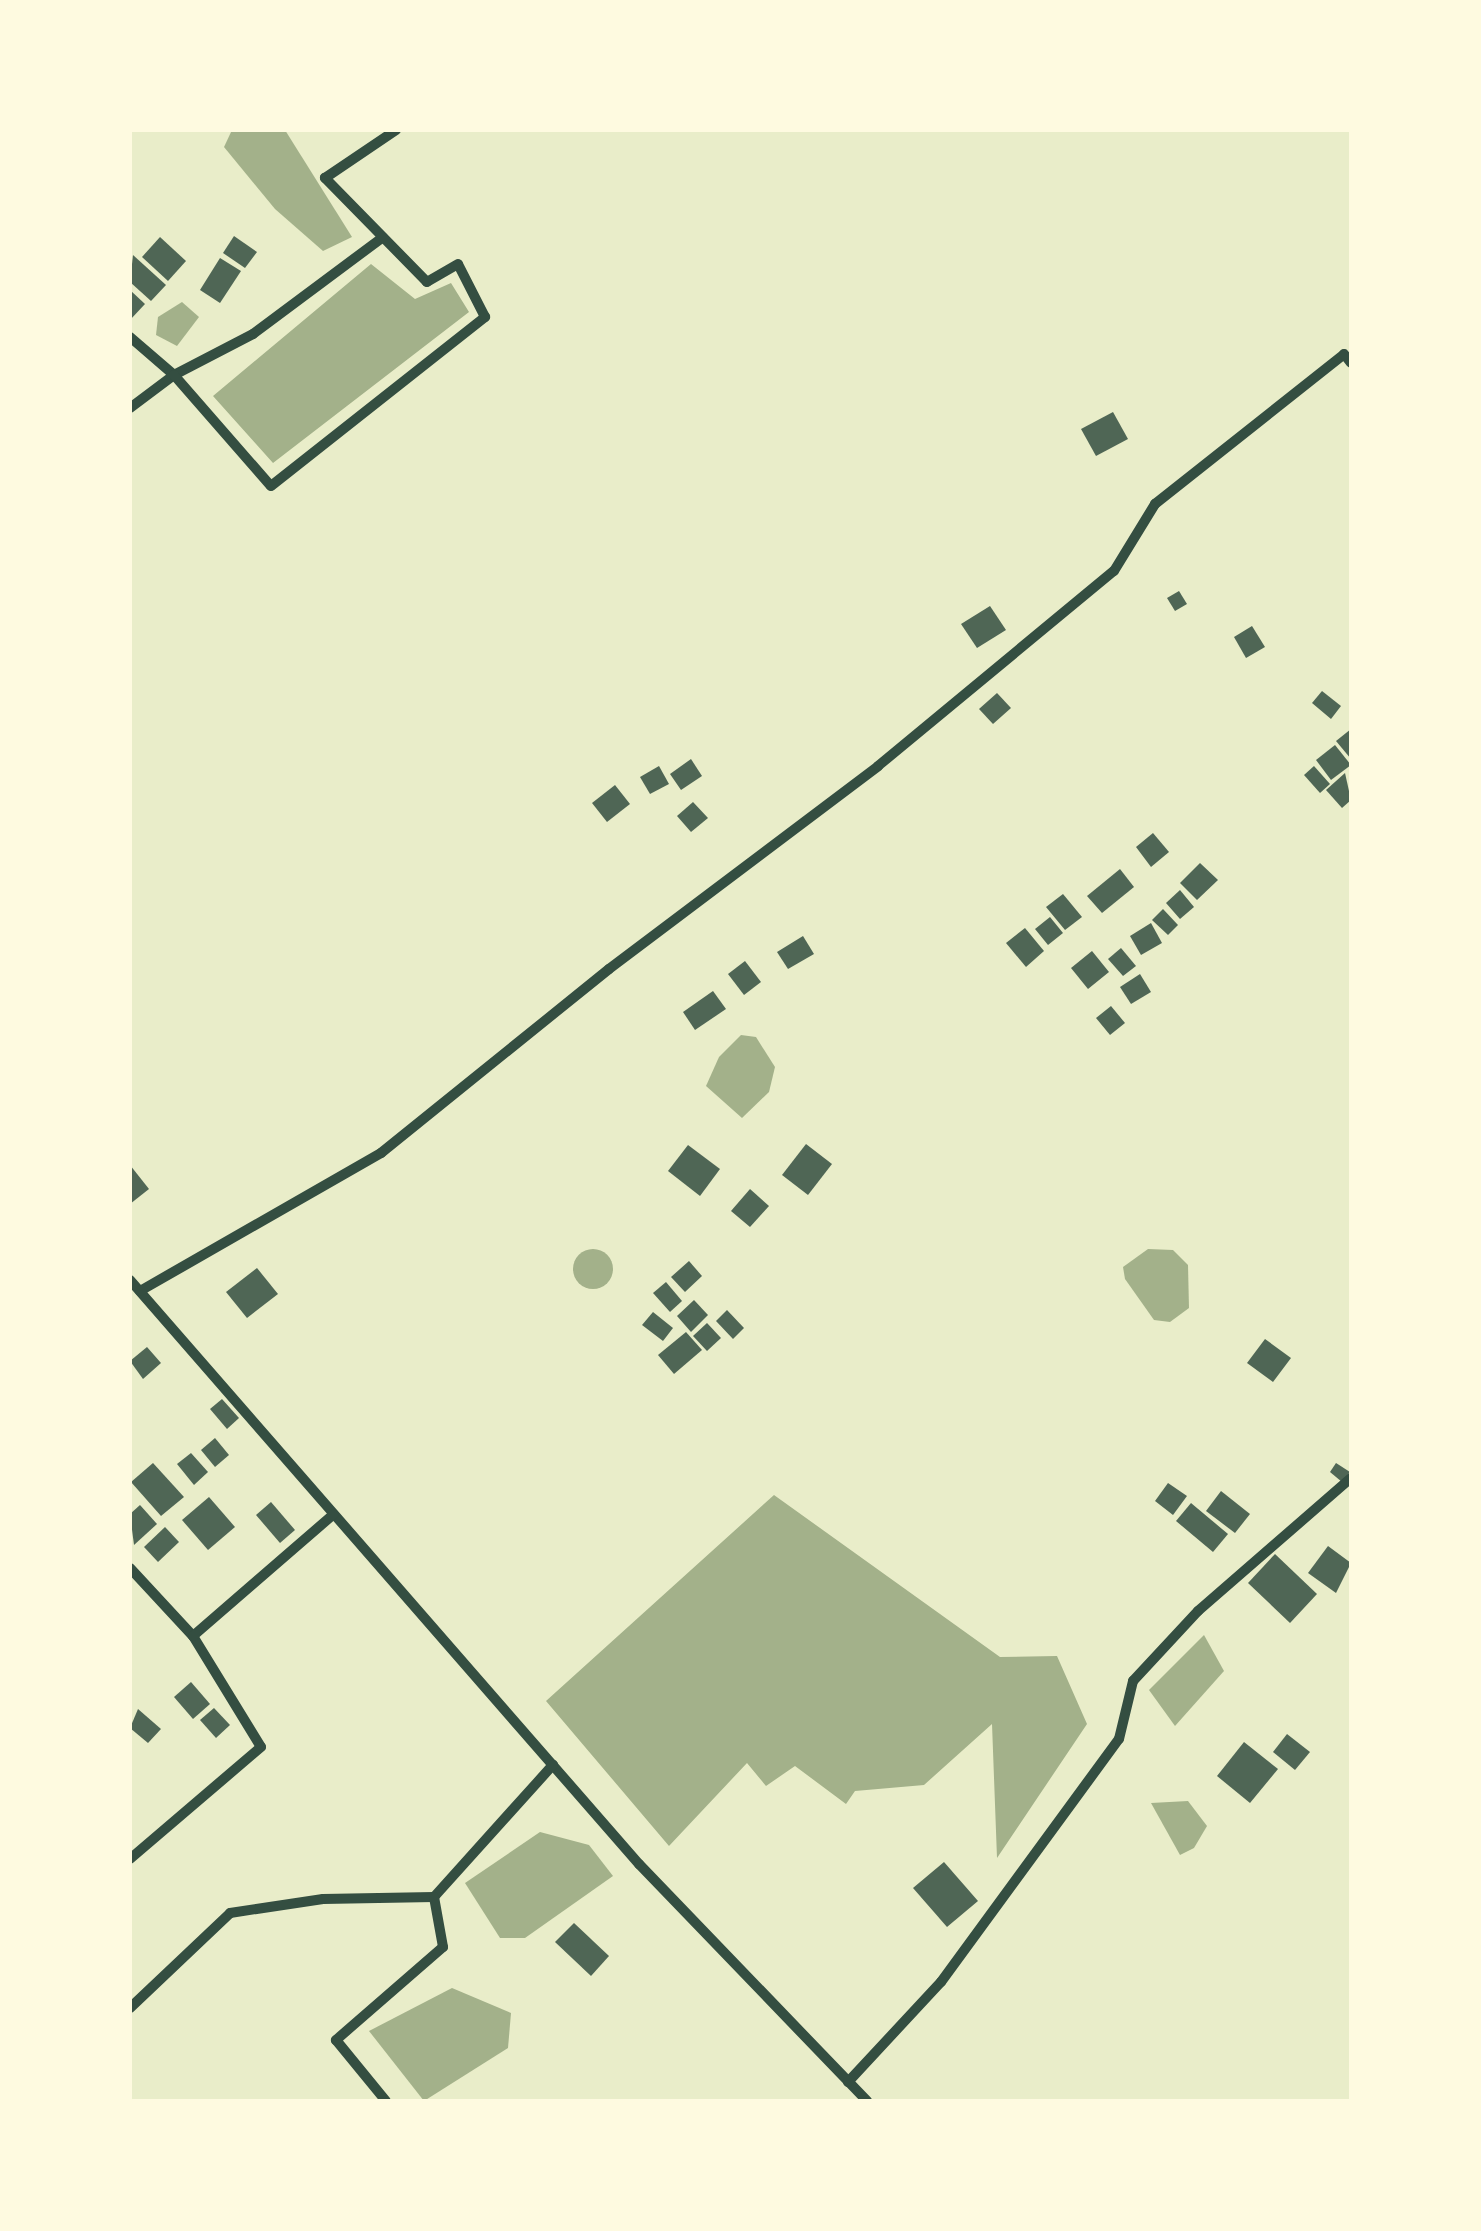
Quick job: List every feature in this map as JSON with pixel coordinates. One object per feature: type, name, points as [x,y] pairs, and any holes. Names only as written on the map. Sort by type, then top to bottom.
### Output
[{"type":"street","points":[[130,337],[174,375],[271,486],[485,317],[458,264],[427,282],[325,178],[396,130]]},
{"type":"street","points":[[130,408],[174,375],[252,334],[383,237]]},
{"type":"street","points":[[140,1291],[381,1153],[609,969],[878,766],[1114,571],[1155,504],[1344,354],[1351,363]]},
{"type":"street","points":[[130,1280],[553,1765],[867,2101]]},
{"type":"street","points":[[848,2082],[941,1982],[1119,1739],[1133,1681],[1198,1611],[1351,1478]]},
{"type":"street","points":[[193,1636],[334,1514]]},
{"type":"street","points":[[130,1568],[193,1636],[261,1747],[130,1859]]},
{"type":"street","points":[[130,2008],[230,1913],[323,1899],[434,1897],[553,1765]]},
{"type":"street","points":[[386,2101],[336,2040],[443,1948],[434,1897]]},
{"type":"shaded area","points":[[232,130],[285,130],[352,237],[323,251],[275,209],[224,147]]},
{"type":"shaded area","points":[[371,264],[415,299],[451,283],[469,312],[273,463],[213,396]]},
{"type":"shaded area","points":[[182,302],[199,317],[177,346],[156,335],[158,317]]},
{"type":"shaded area","points":[[741,1035],[756,1037],[775,1067],[769,1092],[742,1118],[706,1086],[719,1057]]},
{"type":"shaded area","points":[[593,1249],[607,1255],[613,1269],[607,1283],[593,1289],[579,1283],[573,1269],[579,1255]]},
{"type":"shaded area","points":[[1148,1249],[1173,1250],[1188,1265],[1189,1308],[1170,1322],[1154,1320],[1125,1279],[1123,1267]]},
{"type":"shaded area","points":[[774,1495],[1000,1657],[1057,1656],[1087,1724],[997,1858],[992,1724],[924,1785],[855,1791],[846,1804],[795,1766],[766,1786],[747,1763],[669,1846],[546,1701]]},
{"type":"shaded area","points":[[1204,1635],[1224,1671],[1175,1726],[1149,1690]]},
{"type":"shaded area","points":[[1188,1801],[1207,1826],[1194,1848],[1180,1855],[1151,1803]]},
{"type":"shaded area","points":[[540,1832],[589,1845],[613,1876],[525,1938],[500,1938],[465,1883]]},
{"type":"shaded area","points":[[452,1988],[511,2013],[508,2048],[424,2101],[369,2031]]},
{"type":"building","points":[[234,236],[257,252],[245,268],[223,253]]},
{"type":"building","points":[[160,237],[186,261],[168,281],[142,257]]},
{"type":"building","points":[[133,255],[166,285],[151,301],[130,282]]},
{"type":"building","points":[[220,258],[241,271],[220,303],[200,290]]},
{"type":"building","points":[[130,290],[145,304],[130,320]]},
{"type":"building","points":[[1113,412],[1128,439],[1096,456],[1081,429]]},
{"type":"building","points":[[1179,591],[1187,604],[1175,611],[1167,598]]},
{"type":"building","points":[[990,606],[1006,630],[977,648],[961,624]]},
{"type":"building","points":[[1252,626],[1265,647],[1246,658],[1234,637]]},
{"type":"building","points":[[1322,691],[1341,706],[1331,719],[1312,703]]},
{"type":"building","points":[[997,693],[1011,708],[993,724],[979,709]]},
{"type":"building","points":[[1351,729],[1351,759],[1336,741]]},
{"type":"building","points":[[1335,745],[1351,765],[1331,780],[1316,760]]},
{"type":"building","points":[[691,759],[702,776],[681,790],[670,774]]},
{"type":"building","points":[[659,766],[669,784],[650,794],[640,777]]},
{"type":"building","points":[[1314,766],[1330,784],[1320,793],[1304,775]]},
{"type":"building","points":[[1345,773],[1351,800],[1342,808],[1326,790]]},
{"type":"building","points":[[615,785],[630,804],[607,822],[592,803]]},
{"type":"building","points":[[693,802],[708,818],[691,832],[677,816]]},
{"type":"building","points":[[1153,833],[1169,852],[1151,867],[1136,847]]},
{"type":"building","points":[[1200,863],[1218,880],[1197,900],[1180,883]]},
{"type":"building","points":[[1120,869],[1134,887],[1102,913],[1087,896]]},
{"type":"building","points":[[1180,890],[1194,907],[1180,919],[1166,903]]},
{"type":"building","points":[[1063,894],[1082,917],[1065,930],[1046,907]]},
{"type":"building","points":[[1163,909],[1178,925],[1168,935],[1152,920]]},
{"type":"building","points":[[1050,917],[1063,933],[1048,945],[1035,929]]},
{"type":"building","points":[[1151,923],[1162,943],[1141,955],[1130,936]]},
{"type":"building","points":[[1025,928],[1044,951],[1026,967],[1006,943]]},
{"type":"building","points":[[803,936],[814,954],[788,969],[777,952]]},
{"type":"building","points":[[1121,948],[1136,966],[1123,976],[1108,959]]},
{"type":"building","points":[[1092,951],[1109,972],[1088,989],[1071,968]]},
{"type":"building","points":[[745,961],[761,982],[744,995],[728,974]]},
{"type":"building","points":[[1140,974],[1151,992],[1131,1004],[1120,987]]},
{"type":"building","points":[[713,991],[726,1009],[695,1030],[683,1012]]},
{"type":"building","points":[[1111,1006],[1125,1023],[1110,1035],[1096,1018]]},
{"type":"building","points":[[806,1144],[832,1164],[808,1195],[782,1175]]},
{"type":"building","points":[[688,1145],[720,1169],[700,1196],[668,1171]]},
{"type":"building","points":[[130,1165],[149,1189],[130,1204]]},
{"type":"building","points":[[750,1189],[769,1206],[750,1227],[731,1211]]},
{"type":"building","points":[[689,1261],[702,1276],[685,1292],[671,1277]]},
{"type":"building","points":[[257,1268],[278,1294],[247,1318],[226,1292]]},
{"type":"building","points":[[666,1282],[682,1301],[670,1312],[653,1293]]},
{"type":"building","points":[[694,1300],[708,1315],[691,1332],[677,1316]]},
{"type":"building","points":[[727,1310],[744,1328],[733,1339],[716,1321]]},
{"type":"building","points":[[653,1312],[673,1328],[663,1341],[642,1325]]},
{"type":"building","points":[[707,1323],[721,1338],[707,1351],[693,1336]]},
{"type":"building","points":[[686,1332],[702,1350],[674,1374],[658,1355]]},
{"type":"building","points":[[1265,1339],[1291,1358],[1273,1382],[1247,1363]]},
{"type":"building","points":[[147,1347],[161,1363],[143,1379],[130,1361]]},
{"type":"building","points":[[222,1399],[239,1418],[227,1429],[210,1409]]},
{"type":"building","points":[[215,1438],[229,1455],[215,1467],[201,1450]]},
{"type":"building","points":[[191,1453],[208,1472],[194,1485],[177,1464]]},
{"type":"building","points":[[153,1463],[184,1497],[161,1516],[131,1482]]},
{"type":"building","points":[[1336,1463],[1350,1472],[1342,1482],[1330,1472]]},
{"type":"building","points":[[1168,1483],[1187,1496],[1173,1515],[1155,1501]]},
{"type":"building","points":[[1221,1491],[1250,1514],[1235,1533],[1206,1511]]},
{"type":"building","points":[[209,1497],[235,1527],[208,1550],[182,1520]]},
{"type":"building","points":[[271,1502],[295,1530],[280,1543],[256,1515]]},
{"type":"building","points":[[1191,1503],[1228,1534],[1213,1552],[1176,1521]]},
{"type":"building","points":[[140,1505],[157,1524],[134,1545],[130,1514]]},
{"type":"building","points":[[165,1527],[179,1542],[158,1562],[144,1547]]},
{"type":"building","points":[[1328,1546],[1351,1563],[1336,1593],[1308,1573]]},
{"type":"building","points":[[1275,1554],[1317,1594],[1290,1623],[1248,1583]]},
{"type":"building","points":[[191,1682],[210,1704],[193,1719],[174,1697]]},
{"type":"building","points":[[214,1708],[230,1725],[216,1738],[200,1720]]},
{"type":"building","points":[[138,1709],[161,1729],[148,1743],[130,1728]]},
{"type":"building","points":[[1287,1734],[1310,1752],[1295,1770],[1273,1752]]},
{"type":"building","points":[[1244,1742],[1278,1769],[1250,1803],[1217,1776]]},
{"type":"building","points":[[944,1862],[978,1901],[947,1927],[913,1888]]},
{"type":"building","points":[[574,1923],[609,1956],[591,1976],[555,1942]]}]
